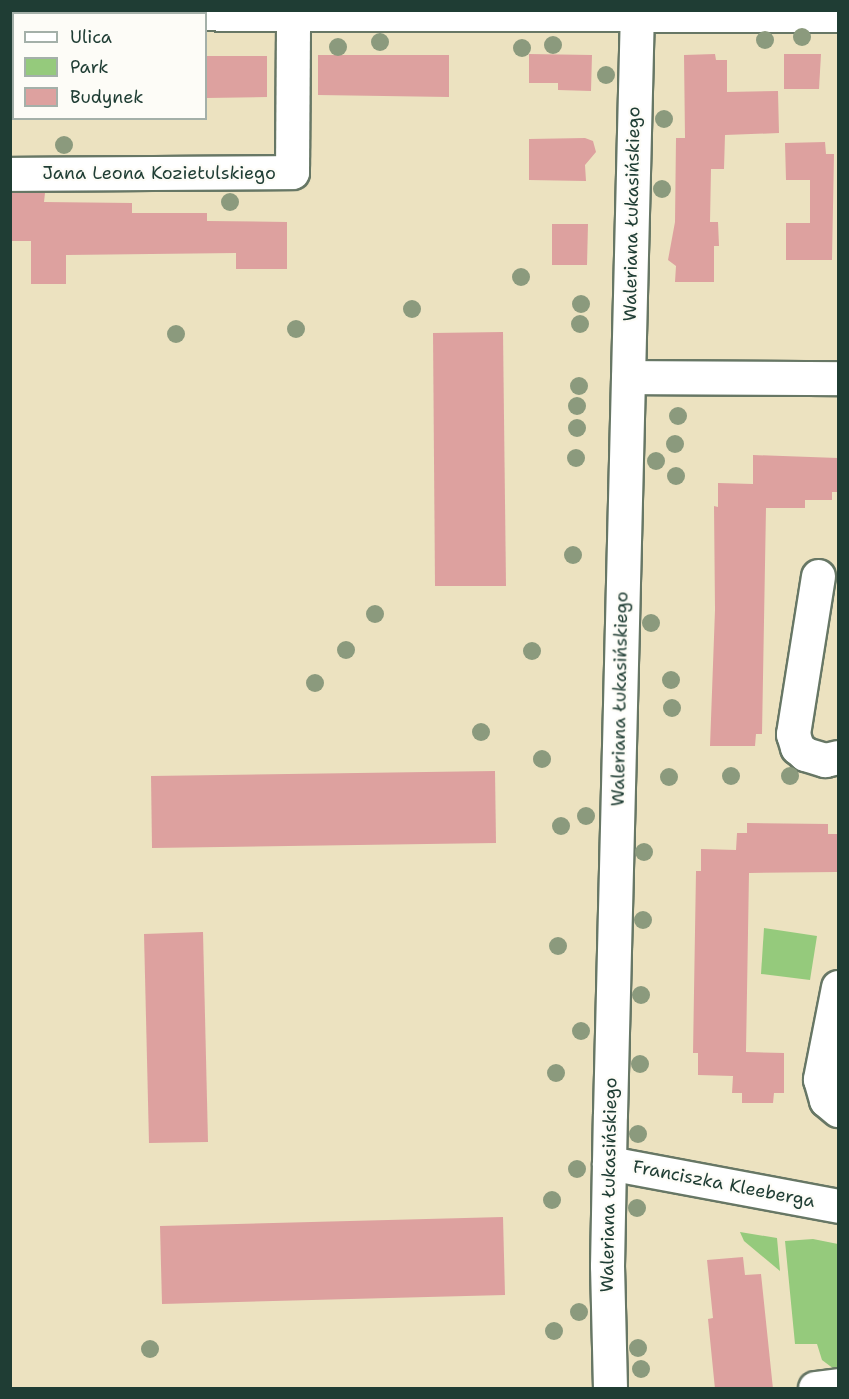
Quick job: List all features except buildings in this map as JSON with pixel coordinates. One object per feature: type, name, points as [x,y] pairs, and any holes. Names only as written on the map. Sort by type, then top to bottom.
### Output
[{"type":"street","points":[[207,13],[637,12],[838,15]]},
{"type":"street","name":"Waleriana Łukasińskiego","points":[[610,1389],[607,1266],[609,1163],[637,12]]},
{"type":"street","name":"Jana Leona Kozietulskiego","points":[[10,174],[292,172],[292,13]]},
{"type":"street","points":[[628,377],[838,378]]},
{"type":"street","points":[[818,576],[793,734],[797,747],[805,754],[825,760],[838,757]]},
{"type":"street","points":[[838,987],[820,1079],[826,1100],[838,1110]]},
{"type":"street","name":"Franciszka Kleeberga","points":[[609,1163],[838,1206]]},
{"type":"street","points":[[815,1389],[838,1385]]},
{"type":"green space","points":[[764,928],[817,936],[810,980],[761,974]]},
{"type":"green space","points":[[740,1232],[777,1238],[780,1271],[744,1241]]},
{"type":"green space","points":[[813,1239],[838,1244],[838,1372],[822,1360],[817,1344],[795,1344],[785,1241]]}]
